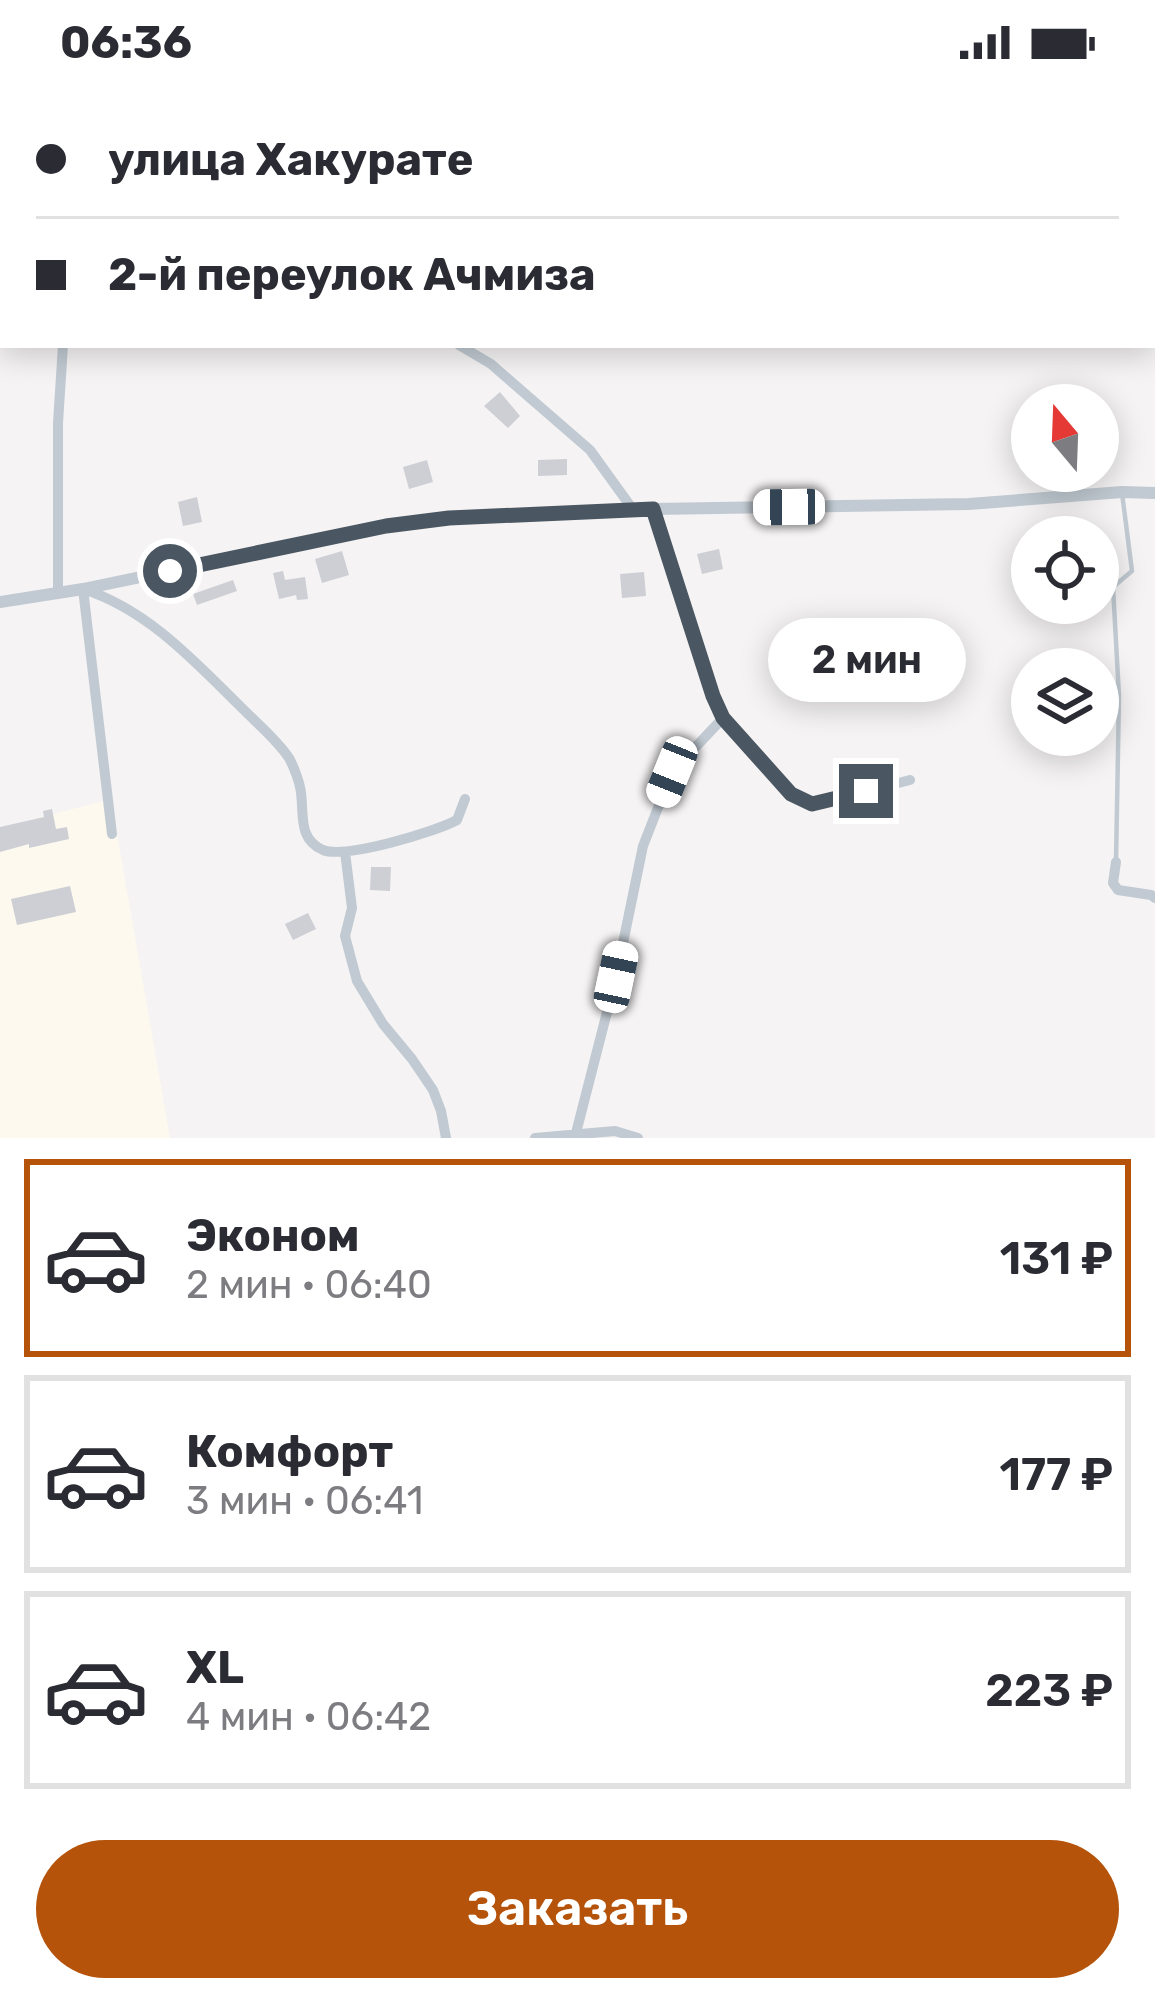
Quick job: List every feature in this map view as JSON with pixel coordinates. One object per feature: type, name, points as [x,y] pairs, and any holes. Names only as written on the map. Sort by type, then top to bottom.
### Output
[{"type":"street","points":[[58,593],[63,348]]},
{"type":"street","points":[[464,348],[491,364],[590,450],[634,511]]},
{"type":"street","points":[[0,602],[386,526],[449,518],[969,504],[1155,493]]},
{"type":"street","points":[[653,509],[723,718],[791,794],[821,803],[910,780]]},
{"type":"street","points":[[83,589],[112,834]]},
{"type":"street","points":[[83,589],[107,597],[174,640],[266,732],[289,758],[302,790],[301,818],[307,838],[325,851],[345,852],[436,832],[458,820],[465,800]]},
{"type":"street","points":[[576,1133],[643,846],[672,772],[723,718]]},
{"type":"street","points":[[345,852],[352,908],[345,936],[357,981],[433,1090],[446,1138]]},
{"type":"street","points":[[1115,862],[1113,883],[1118,890],[1154,895]]},
{"type":"street","points":[[535,1138],[615,1131],[638,1138]]},
{"type":"lane","points":[[1115,862],[1119,696],[1113,587],[1132,571],[1122,492]]},
{"type":"shaded area","points":[[111,799],[170,1138],[0,1138],[0,828]]},
{"type":"building","points":[[500,392],[520,416],[508,428],[484,406]]},
{"type":"building","points":[[567,459],[567,475],[538,476],[538,460]]},
{"type":"building","points":[[427,460],[433,482],[409,489],[403,467]]},
{"type":"building","points":[[197,497],[202,522],[183,526],[178,502]]},
{"type":"building","points":[[719,549],[723,569],[702,574],[697,554]]},
{"type":"building","points":[[342,551],[349,575],[322,583],[315,559]]},
{"type":"building","points":[[283,571],[285,580],[305,577],[308,599],[297,600],[296,595],[279,599],[273,573]]},
{"type":"building","points":[[644,572],[646,596],[622,598],[620,574]]},
{"type":"building","points":[[233,580],[237,591],[197,605],[193,594]]},
{"type":"building","points":[[52,809],[56,829],[67,827],[69,839],[0,852],[0,827],[44,817],[43,811]]},
{"type":"building","points":[[371,867],[391,867],[390,891],[370,890]]},
{"type":"building","points":[[70,886],[76,912],[17,925],[11,899]]},
{"type":"building","points":[[308,913],[316,929],[293,940],[285,924]]},
{"type":"route","points":[[170,571],[386,526],[449,518],[653,509],[723,718],[791,794],[806,802],[821,803],[866,791]]}]
